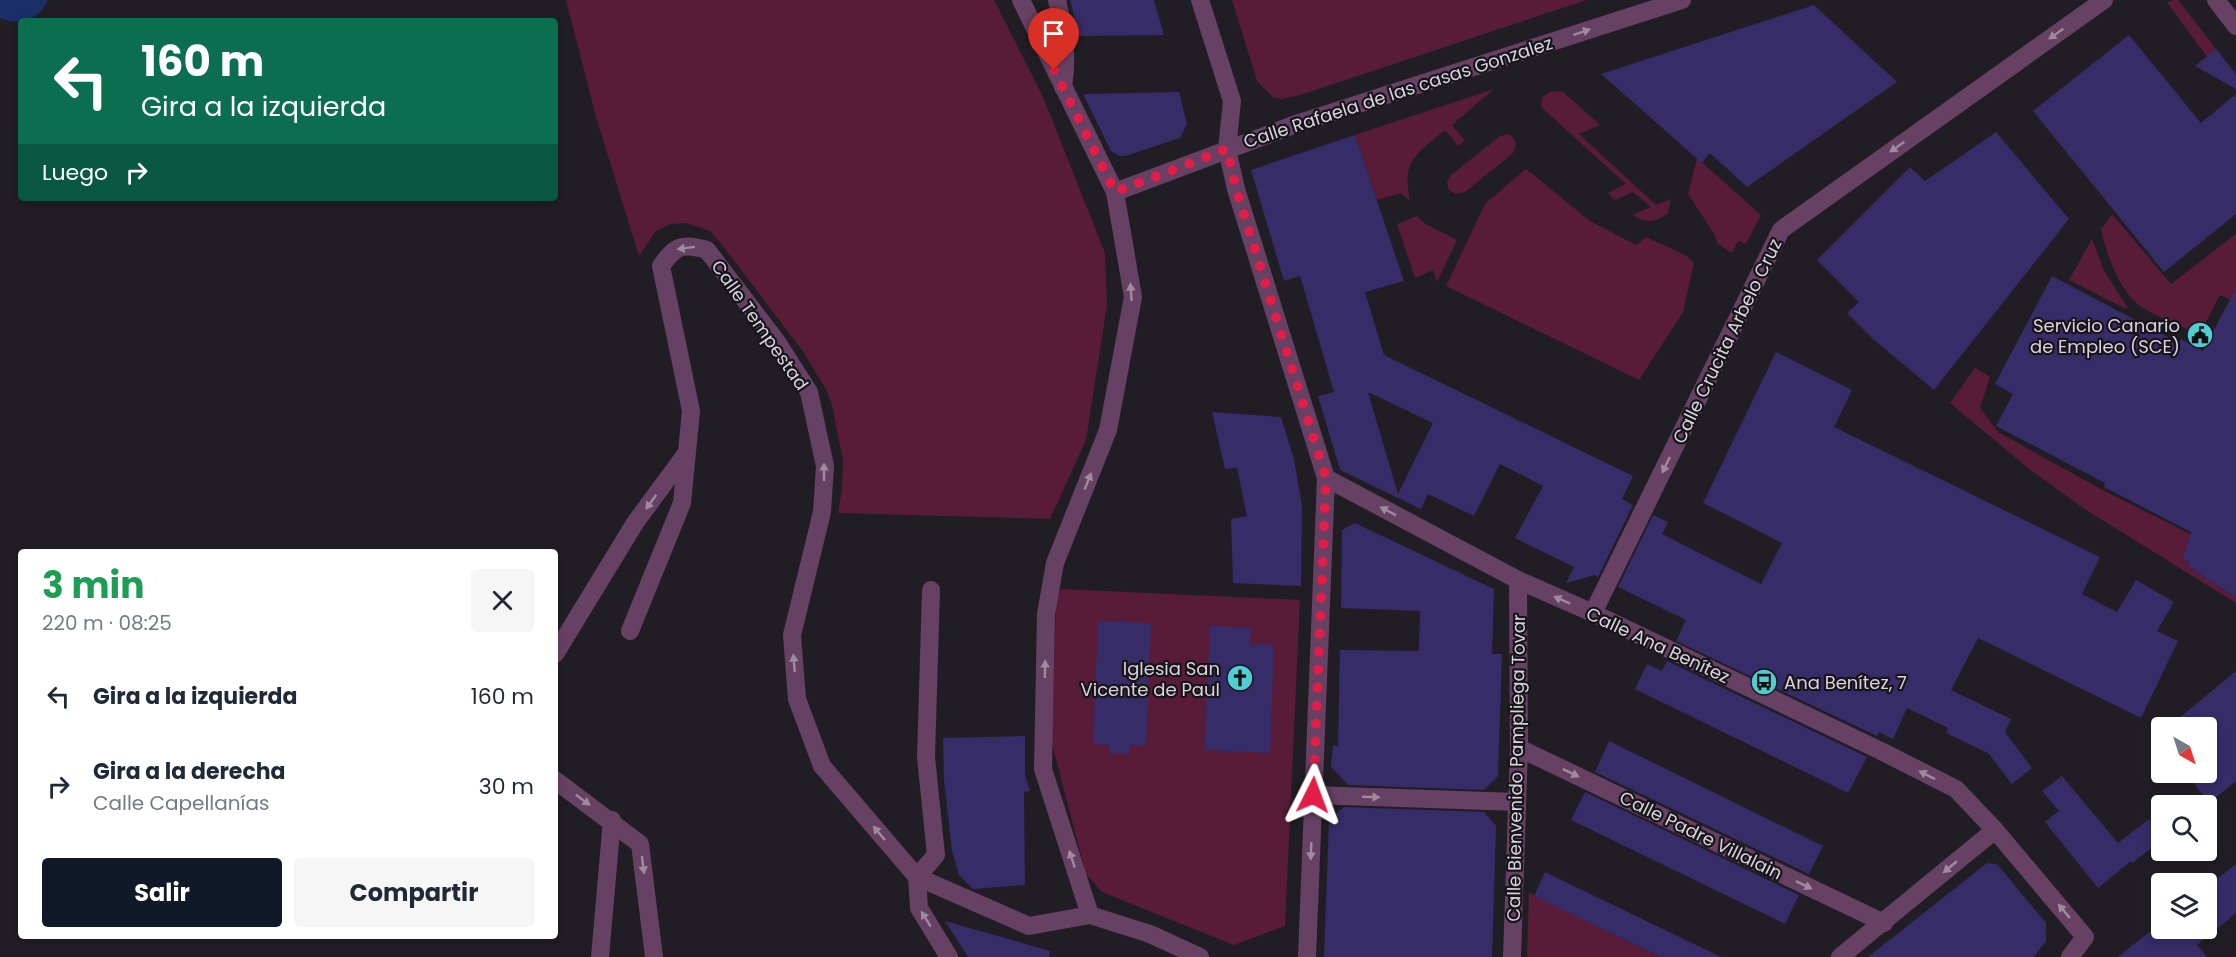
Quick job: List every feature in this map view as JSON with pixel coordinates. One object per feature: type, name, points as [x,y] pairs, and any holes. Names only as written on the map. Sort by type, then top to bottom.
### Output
[{"type":"street","points":[[1021,0],[1115,192],[1133,297],[1108,430],[1055,563],[1046,614],[1043,769],[1090,915]]},
{"type":"street","points":[[1057,0],[1066,52],[1063,87]]},
{"type":"street","points":[[1200,0],[1232,101],[1227,149],[1236,189],[1326,478],[1307,957]]},
{"type":"street","name":"Calle Rafaela de las casas Gonzalez","points":[[1115,192],[1296,124],[1682,0]]},
{"type":"street","name":"Calle Crucita Arbelo Cruz","points":[[1593,613],[1781,230],[2104,0]]},
{"type":"street","points":[[2216,0],[2236,26]]},
{"type":"street","name":"Calle Tempestad","points":[[630,631],[682,503],[691,411],[661,266],[672,250],[690,245],[707,250],[777,342],[809,392],[825,466],[822,512],[792,635],[797,699],[822,766],[917,877],[1029,926],[1090,915],[1150,934],[1200,957]]},
{"type":"street","name":"Calle Tempestad","points":[[558,649],[635,523],[685,454]]},
{"type":"street","name":"Calle Ana Benítez","points":[[1326,478],[1518,580],[1593,613],[1956,789],[1995,830],[2085,937],[2070,957]]},
{"type":"street","name":"Calle Bienvenido Pampliega Tovar","points":[[1512,957],[1519,748],[1518,580]]},
{"type":"street","points":[[931,590],[926,757],[936,855],[917,877],[919,908],[949,957]]},
{"type":"street","name":"Calle Padre Villalain","points":[[1519,748],[1884,923]]},
{"type":"street","points":[[558,782],[640,843],[654,957]]},
{"type":"street","points":[[1313,795],[1518,802]]},
{"type":"street","points":[[600,957],[612,820]]},
{"type":"street","points":[[1840,957],[1995,830]]},
{"type":"shaded area","points":[[566,0],[994,0],[1043,97],[1105,253],[1107,305],[1086,440],[1050,519],[838,513],[843,461],[832,405],[826,389],[802,350],[722,245],[710,231],[686,223],[671,224],[656,231],[639,256],[596,117]]},
{"type":"shaded area","points":[[1232,0],[1587,0],[1282,99],[1273,97],[1257,81]]},
{"type":"shaded area","points":[[2178,0],[2216,49],[2207,57],[2167,2]]},
{"type":"shaded area","points":[[1494,89],[1452,125],[1465,141],[1458,146],[1445,130],[1413,159],[1408,175],[1410,201],[1401,193],[1377,200],[1355,135]]},
{"type":"shaded area","points":[[1562,91],[1600,125],[1579,134],[1656,205],[1671,199],[1668,213],[1655,220],[1642,219],[1632,215],[1651,207],[1633,192],[1615,200],[1608,193],[1626,184],[1541,107],[1542,97],[1550,92]]},
{"type":"shaded area","points":[[1506,134],[1515,141],[1513,153],[1465,192],[1456,194],[1449,190],[1447,182],[1451,175]]},
{"type":"shaded area","points":[[1697,158],[1761,215],[1746,244],[1738,241],[1732,253],[1717,243],[1715,235],[1688,194]]},
{"type":"shaded area","points":[[1526,169],[1590,221],[1636,245],[1646,237],[1687,256],[1694,263],[1683,312],[1639,380],[1446,286],[1485,204]]},
{"type":"shaded area","points":[[2112,214],[2171,284],[2236,234],[2236,302],[2220,295],[2199,335],[2139,305],[2125,290],[2106,249],[2101,229]]},
{"type":"shaded area","points":[[1417,216],[1425,224],[1457,240],[1437,282],[1433,270],[1415,278],[1397,224]]},
{"type":"shaded area","points":[[2092,239],[2104,271],[2128,308],[2069,280]]},
{"type":"shaded area","points":[[1975,368],[1990,377],[1980,408],[1998,432],[2097,487],[2202,540],[2183,559],[2189,563],[2188,566],[2236,598],[2236,603],[2083,508],[2027,467],[1950,403]]},
{"type":"shaded area","points":[[1061,589],[1300,600],[1285,926],[1234,945],[1102,892],[1086,874],[1052,744],[1056,596]]},
{"type":"shaded area","points":[[1529,892],[1535,896],[1661,957],[1527,957]]},
{"type":"water","points":[[0,0],[48,0],[40,12],[31,18],[18,18],[18,22],[15,22],[0,18]]},
{"type":"building","points":[[1070,0],[1154,0],[1164,35],[1079,36]]},
{"type":"building","points":[[1814,5],[1897,82],[1747,187],[1710,153],[1702,163],[1601,74]]},
{"type":"building","points":[[2129,35],[2201,123],[2236,94],[2236,214],[2164,272],[2033,111]]},
{"type":"building","points":[[2216,49],[2236,74],[2236,89],[2195,66]]},
{"type":"building","points":[[1179,92],[1187,124],[1180,138],[1125,156],[1111,151],[1083,94]]},
{"type":"building","points":[[1996,132],[2069,219],[1934,390],[1873,339],[1847,313],[1859,302],[1817,260],[1910,167],[1925,181]]},
{"type":"building","points":[[1355,135],[1404,281],[1365,292],[1384,355],[1633,476],[1622,499],[1633,505],[1598,577],[1595,575],[1566,583],[1574,567],[1515,538],[1543,486],[1500,464],[1474,516],[1428,494],[1421,509],[1340,470],[1318,396],[1334,392],[1300,276],[1284,281],[1251,170]],"holes":[[[1368,392],[1433,423],[1398,494]]]},
{"type":"building","points":[[2052,276],[2179,343],[2181,339],[2203,351],[2236,288],[2236,598],[2188,566],[2189,563],[2183,559],[2191,532],[2104,487],[2105,483],[1996,426],[2013,394],[1995,384]]},
{"type":"building","points":[[1776,352],[1852,390],[1834,427],[2100,557],[2082,594],[2117,612],[2136,580],[2174,602],[2157,631],[2178,641],[2141,718],[1978,638],[1951,690],[2011,719],[2005,732],[2032,768],[2012,784],[1988,753],[1946,733],[1948,728],[1907,708],[1893,739],[1879,732],[1877,736],[1676,641],[1686,620],[1618,587],[1653,515],[1668,522],[1662,534],[1761,584],[1782,543],[1703,503]]},
{"type":"building","points":[[1212,412],[1281,417],[1294,459],[1302,506],[1301,586],[1233,583],[1231,519],[1247,516],[1237,468],[1225,469]]},
{"type":"building","points":[[1355,523],[1494,589],[1492,654],[1502,654],[1498,776],[1484,790],[1348,785],[1331,767],[1333,746],[1338,746],[1340,650],[1419,651],[1420,611],[1341,608],[1342,530]]},
{"type":"building","points":[[1098,621],[1151,623],[1146,746],[1130,745],[1130,754],[1109,753],[1109,745],[1093,744]]},
{"type":"building","name":"Iglesia San Vicente de Paul","points":[[1210,626],[1251,628],[1250,644],[1274,645],[1270,753],[1204,750]]},
{"type":"building","points":[[1667,661],[1867,757],[1848,793],[1635,689],[1647,664],[1662,671]]},
{"type":"building","points":[[2236,671],[2236,781],[2217,796],[2203,795],[2194,783],[2217,783],[2217,717],[2180,717]]},
{"type":"building","points":[[1025,736],[1025,775],[1030,791],[1024,792],[1025,885],[973,889],[959,875],[952,851],[944,781],[943,738]]},
{"type":"building","points":[[1609,741],[1823,846],[1809,874],[1595,772]]},
{"type":"building","points":[[2062,776],[2118,843],[2149,819],[2151,821],[2151,848],[2132,863],[2131,861],[2098,888],[2045,822],[2059,811],[2042,791]]},
{"type":"building","points":[[1585,792],[1799,895],[1785,924],[1571,820]]},
{"type":"building","points":[[1344,807],[1484,812],[1496,826],[1492,957],[1324,957],[1329,820]]},
{"type":"building","points":[[1987,863],[1997,864],[2046,923],[2046,941],[2034,957],[1868,957]]},
{"type":"building","points":[[2236,864],[2236,913],[2217,929],[2217,879]]},
{"type":"building","points":[[1545,872],[1721,957],[1661,957],[1534,896]]},
{"type":"building","points":[[945,921],[1050,951],[1049,957],[968,957]]},
{"type":"building","points":[[2151,930],[2151,939],[2204,939],[2197,945],[2207,957],[2118,957]]},
{"type":"place","name":"Servicio Canario de Empleo (SCE)","points":[[2200,335]]},
{"type":"place","name":"Iglesia San Vicente de Paul","points":[[1240,678]]},
{"type":"place","name":"Ana Benítez, 7","points":[[1764,682]]},
{"type":"route","points":[[1054,70],[1115,192],[1227,149],[1236,189],[1326,478],[1313,795]]}]
